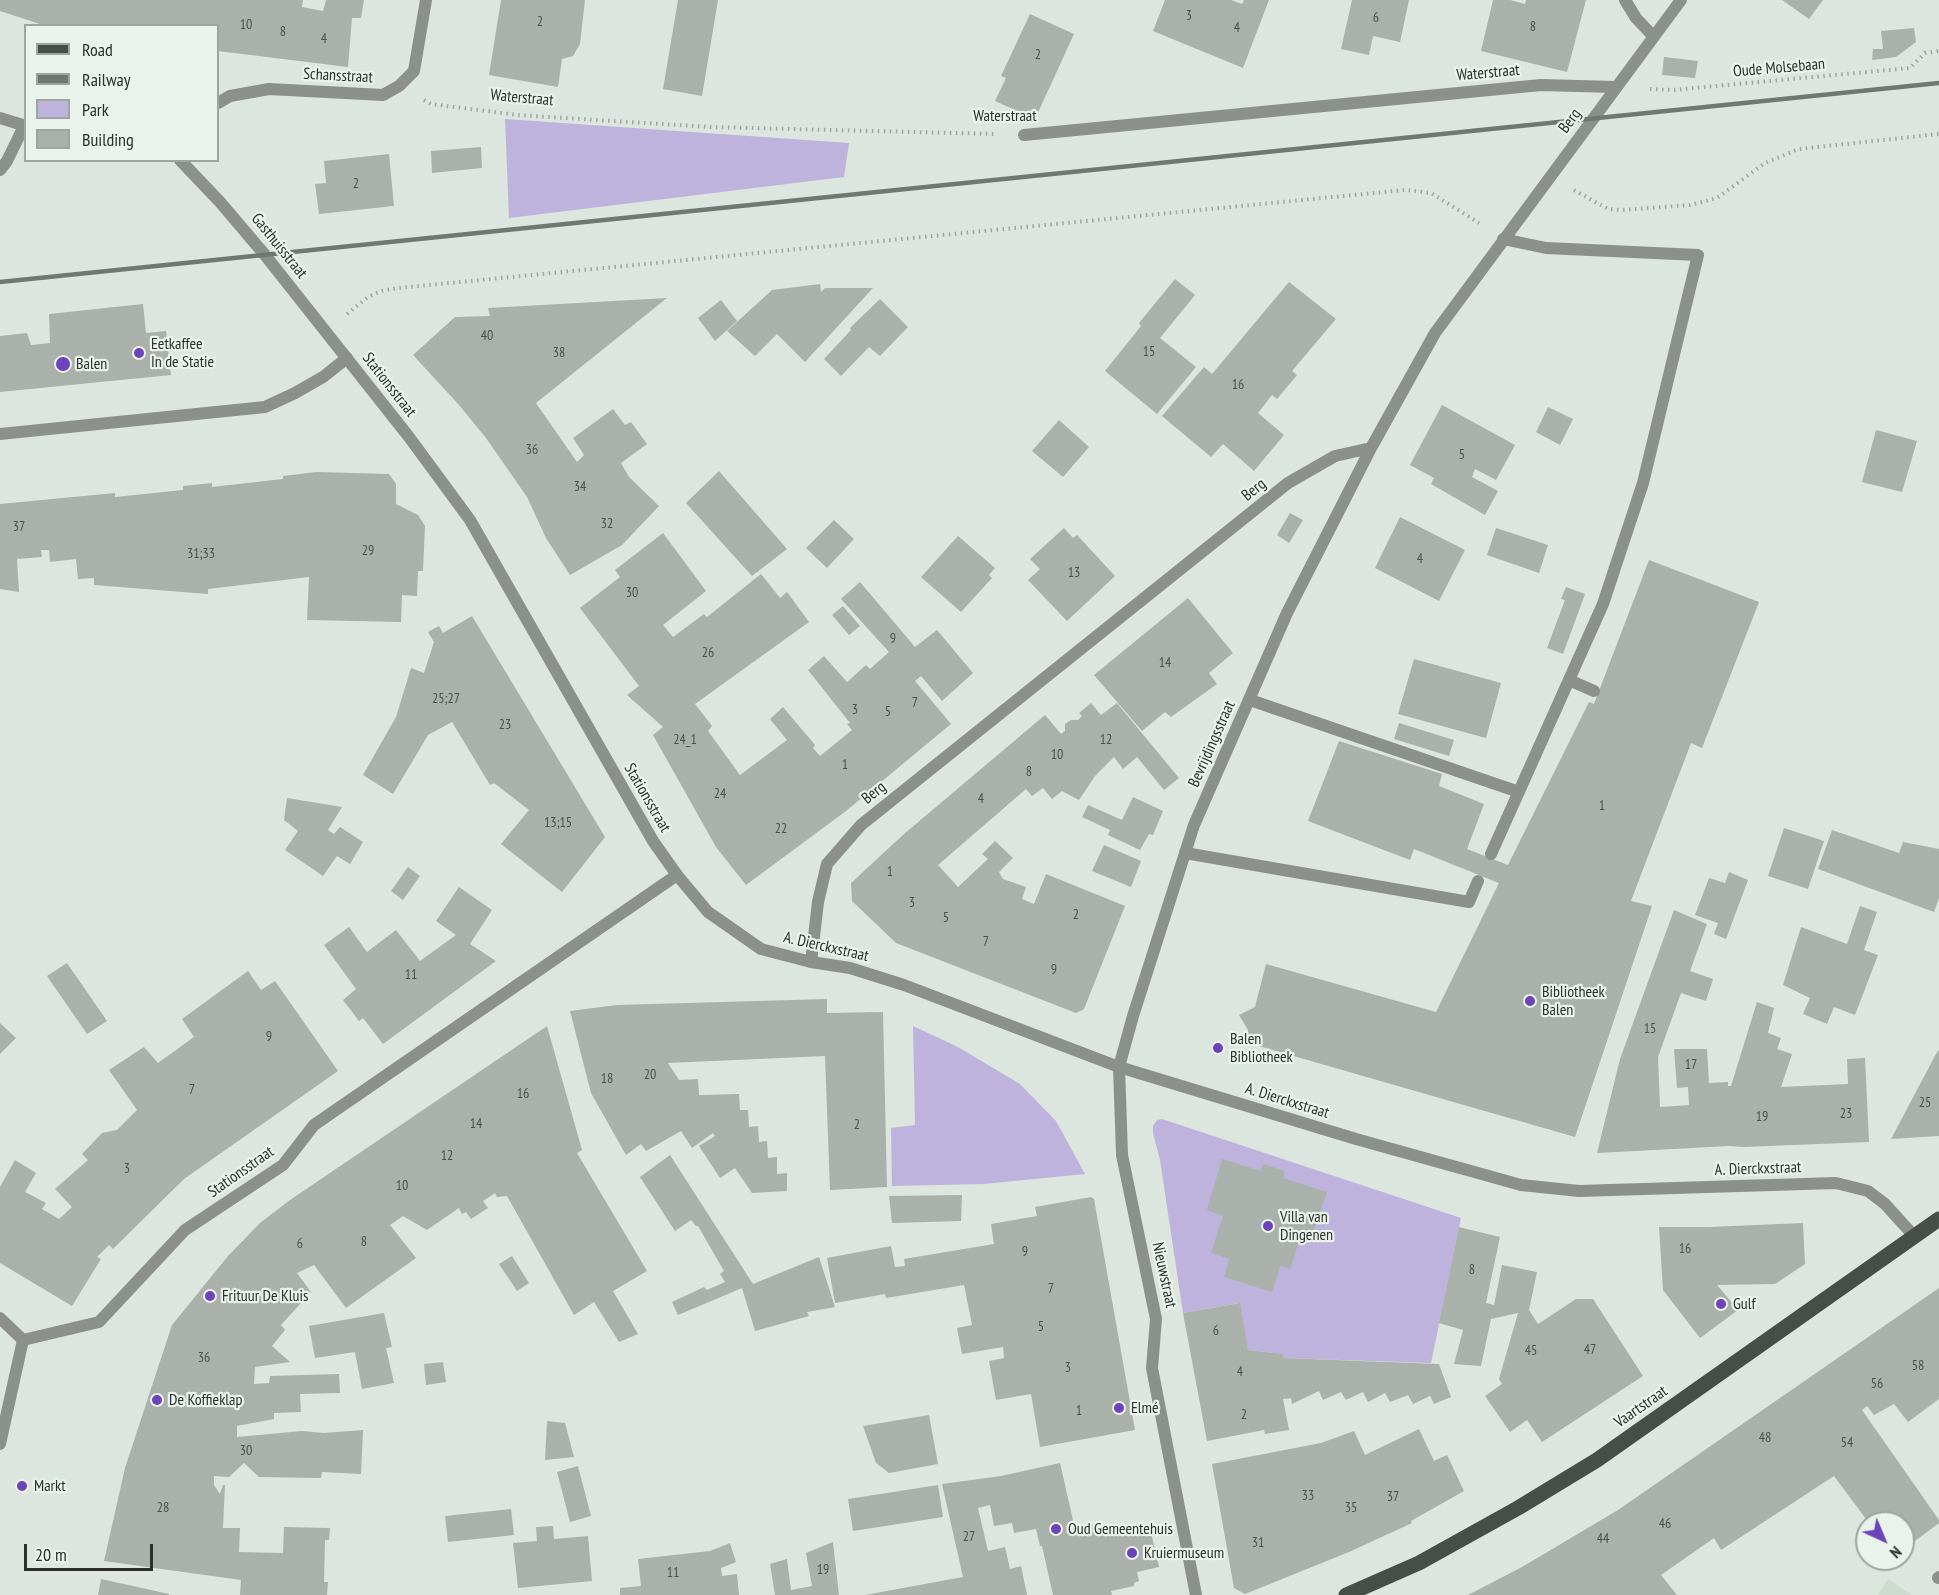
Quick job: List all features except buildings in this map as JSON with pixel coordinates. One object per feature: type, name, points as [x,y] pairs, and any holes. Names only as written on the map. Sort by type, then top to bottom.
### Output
[{"type":"main road","name":"Vaartstraat","points":[[1346,1595],[1429,1557],[1518,1508],[1597,1460],[1939,1219]]},
{"type":"street","points":[[399,86],[414,71],[426,0]]},
{"type":"street","points":[[1625,0],[1636,18],[1653,36]]},
{"type":"street","name":"Berg","points":[[811,962],[818,902],[827,864],[861,825],[1288,483],[1335,456],[1371,448],[1435,333],[1615,87],[1682,0]]},
{"type":"street","name":"Waterstraat","points":[[1024,135],[1541,85],[1615,87]]},
{"type":"street","name":"Schansstraat","points":[[219,102],[230,96],[269,89],[383,95],[399,86]]},
{"type":"street","points":[[0,118],[24,126]]},
{"type":"street","points":[[0,170],[24,128]]},
{"type":"street","name":"Gasthuisstraat","points":[[182,162],[220,202],[347,358]]},
{"type":"street","points":[[1491,854],[1603,604],[1643,483],[1698,255],[1546,248],[1503,239]]},
{"type":"street","name":"Stationsstraat","points":[[0,434],[265,407],[296,393],[323,377],[347,358],[470,520],[653,841],[678,875],[314,1125],[283,1165],[185,1230],[99,1322],[23,1340]]},
{"type":"street","name":"Bevrijdingsstraat","points":[[1119,1068],[1133,1016],[1194,825],[1287,613],[1371,448]]},
{"type":"street","points":[[1569,680],[1594,691]]},
{"type":"street","points":[[1250,700],[1519,792]]},
{"type":"street","points":[[1185,853],[1469,902],[1478,881]]},
{"type":"street","name":"A. Dierckxstraat","points":[[678,875],[708,912],[762,949],[811,962],[850,968],[904,985],[1119,1068],[1356,1140],[1521,1185],[1579,1191],[1836,1183],[1868,1191],[1885,1204],[1914,1236]]},
{"type":"street","name":"Nieuwstraat","points":[[1119,1068],[1122,1155],[1156,1319],[1152,1368],[1196,1595]]},
{"type":"street","points":[[0,1318],[23,1340],[0,1444]]},
{"type":"path","name":"Oude Molsebaan","points":[[1615,87],[1673,90],[1910,68],[1925,53],[1939,51]]},
{"type":"path","name":"Waterstraat","points":[[399,86],[431,104],[517,115],[710,127],[1024,135]]},
{"type":"path","points":[[1551,176],[1608,209],[1690,205],[1717,198],[1765,163],[1799,149],[1939,134]]},
{"type":"path","points":[[326,331],[368,297],[381,291],[398,288],[1405,190],[1431,193],[1503,239]]},
{"type":"shaded area","points":[[1888,1579],[1912,1595],[1878,1595]]},
{"type":"green space","points":[[505,119],[849,143],[844,177],[509,218]]},
{"type":"green space","points":[[913,1026],[958,1047],[1020,1084],[1056,1121],[1085,1174],[984,1184],[892,1186],[891,1128],[915,1125]]},
{"type":"green space","points":[[1162,1119],[1461,1218],[1431,1363],[1283,1358],[1283,1354],[1248,1350],[1239,1303],[1183,1313],[1160,1160],[1153,1133],[1153,1126],[1157,1120]]},
{"type":"railway","points":[[0,282],[1939,83]]},
{"type":"place","name":"Eetkaffee In de Statie","points":[[139,353]]},
{"type":"place","name":"Balen","points":[[63,364]]},
{"type":"place","name":"Bibliotheek Balen","points":[[1530,1001]]},
{"type":"place","name":"Balen Bibliotheek","points":[[1218,1048]]},
{"type":"place","name":"Villa van Dingenen","points":[[1268,1226]]},
{"type":"place","name":"Frituur De Kluis","points":[[210,1296]]},
{"type":"place","name":"Gulf","points":[[1721,1304]]},
{"type":"place","name":"De Koffieklap","points":[[157,1400]]},
{"type":"place","name":"Elmé","points":[[1119,1408]]},
{"type":"place","name":"Markt","points":[[22,1486]]},
{"type":"place","name":"Oud Gemeentehuis","points":[[1056,1529]]},
{"type":"place","name":"Kruiermuseum","points":[[1132,1553]]}]
